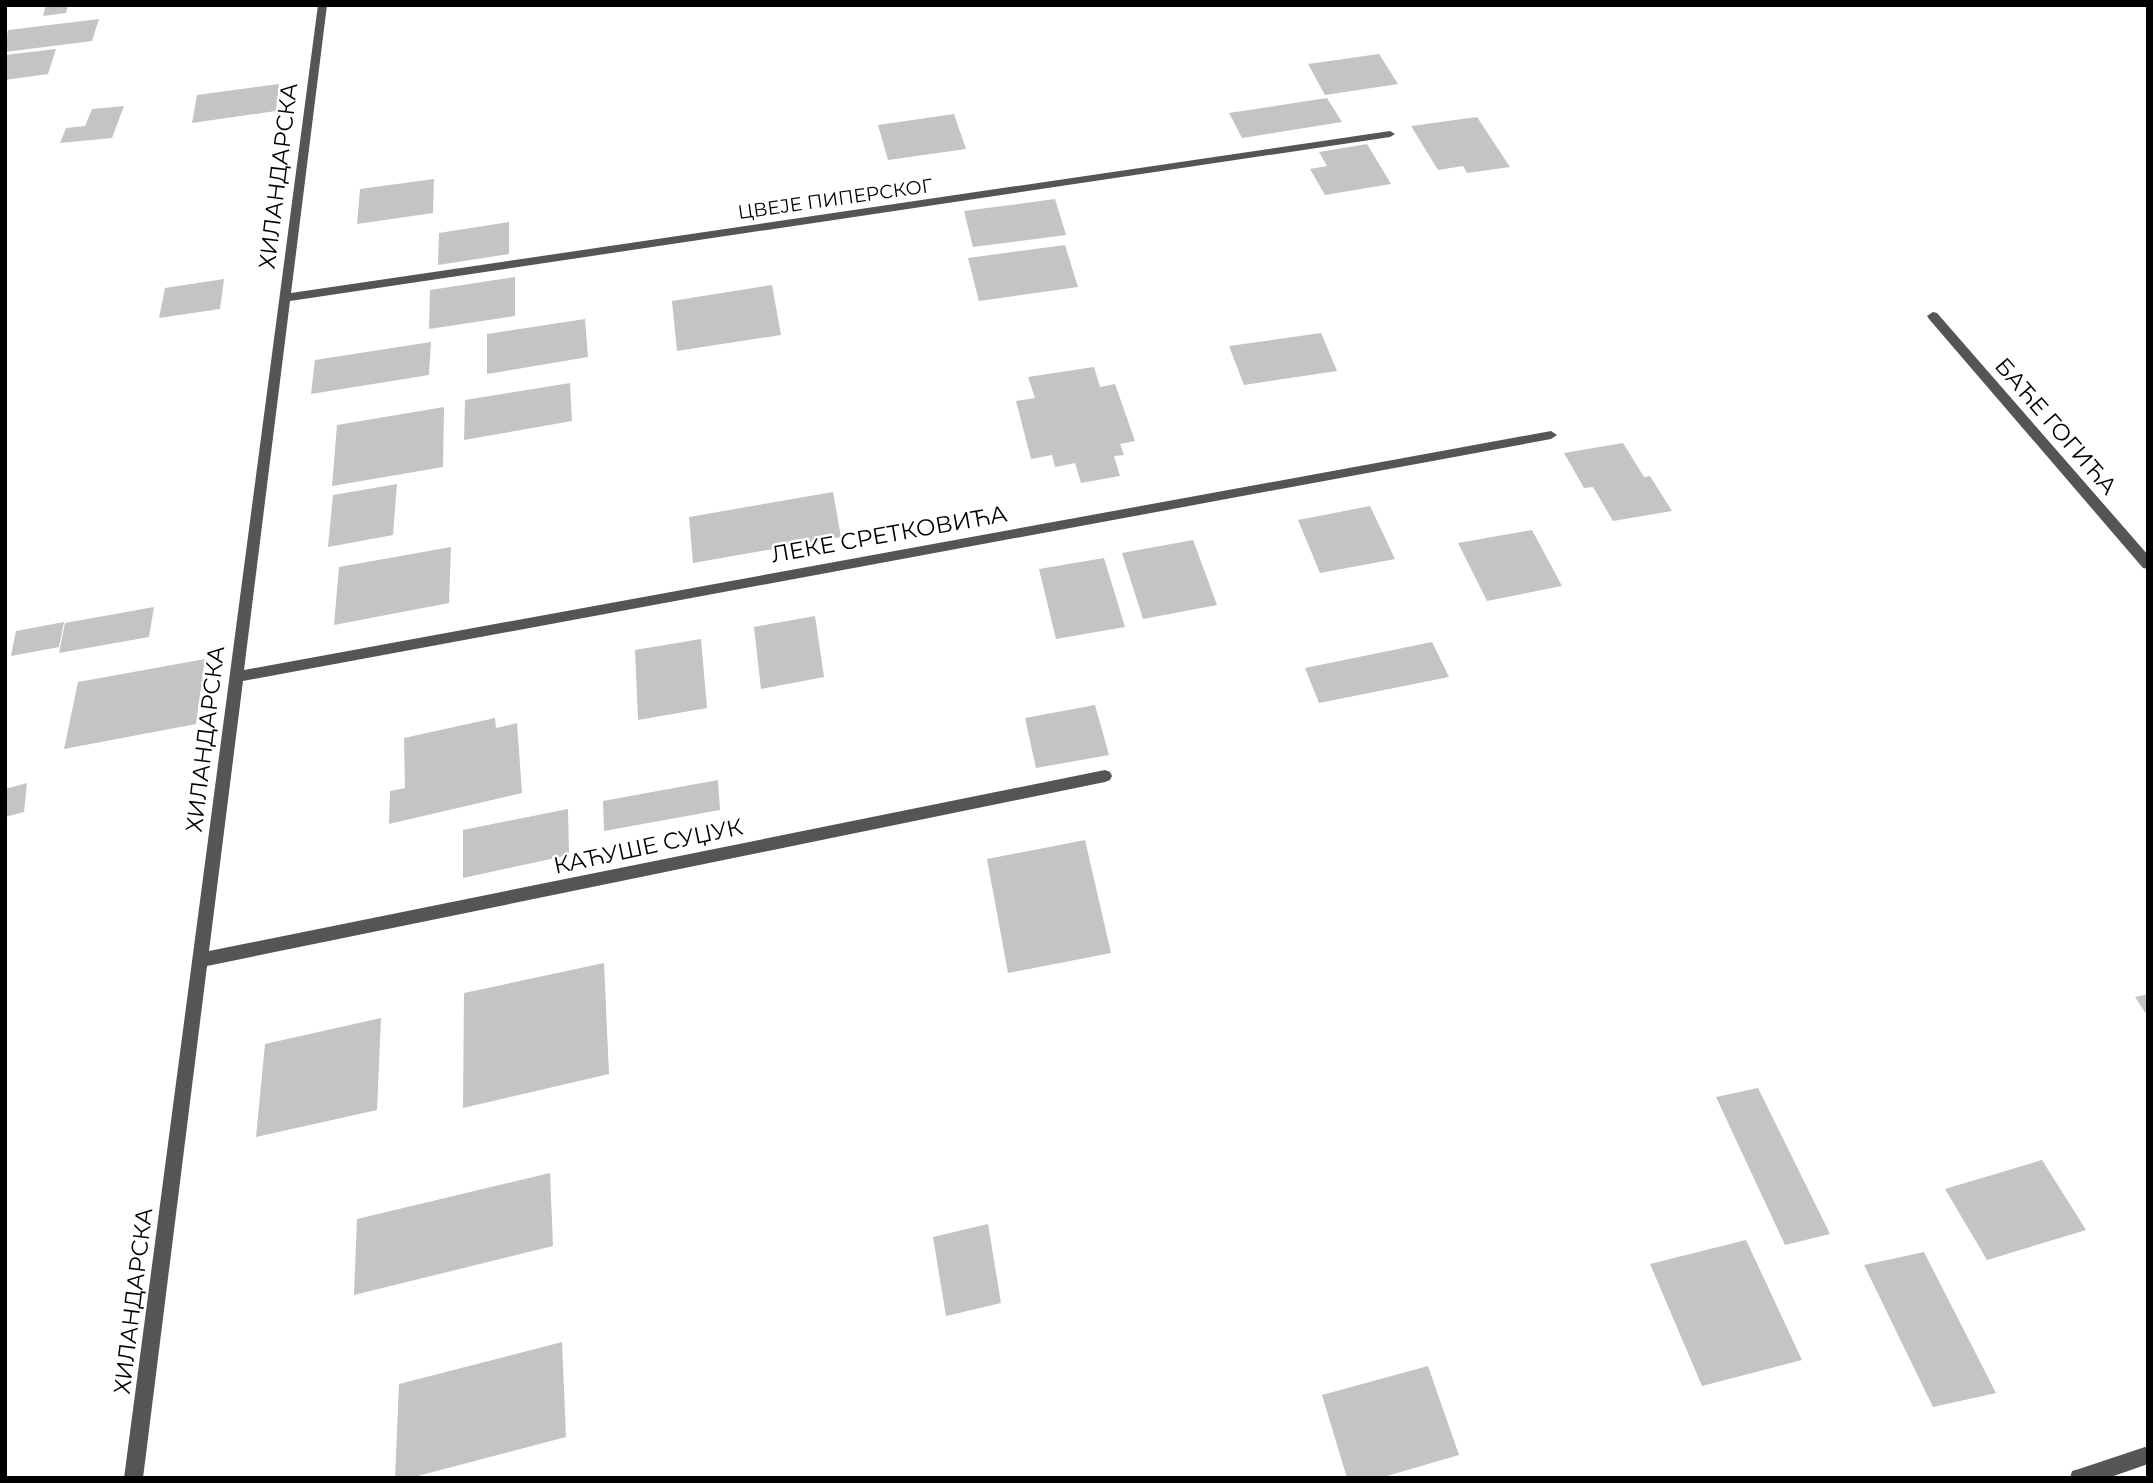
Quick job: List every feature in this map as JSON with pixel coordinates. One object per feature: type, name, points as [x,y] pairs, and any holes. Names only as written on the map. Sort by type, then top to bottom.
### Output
[{"type":"street","name":"ХИЛАНДАРСКА","points":[[133,1478],[323,5]]},
{"type":"street","name":"ЦВЕЈЕ ПИПЕРСКОГ","points":[[285,298],[1390,134]]},
{"type":"street","name":"БАЋЕ ГОГИЋА","points":[[1933,316],[2148,564]]},
{"type":"street","name":"ЛЕКЕ СРЕТКОВИЋА","points":[[236,677],[1551,435]]},
{"type":"street","name":"КАЋУШЕ СУЏУК","points":[[200,960],[1105,776]]},
{"type":"street","points":[[2079,1478],[2148,1455]]},
{"type":"building","points":[[46,5],[68,5],[66,13],[43,16]]},
{"type":"building","points":[[99,19],[92,41],[5,52],[8,30]]},
{"type":"building","points":[[56,49],[48,74],[5,80],[5,55]]},
{"type":"building","points":[[1379,54],[1398,84],[1325,95],[1308,64]]},
{"type":"building","points":[[279,84],[276,111],[192,123],[197,95]]},
{"type":"building","points":[[1327,98],[1342,122],[1242,138],[1229,113]]},
{"type":"building","points":[[124,106],[112,138],[60,143],[66,128],[85,126],[92,109]]},
{"type":"building","points":[[954,114],[966,149],[888,160],[878,125]]},
{"type":"building","points":[[1477,117],[1510,167],[1467,173],[1463,166],[1438,170],[1411,126]]},
{"type":"building","points":[[1367,144],[1391,184],[1325,195],[1310,169],[1327,166],[1319,152]]},
{"type":"building","points":[[434,179],[433,213],[357,224],[360,189]]},
{"type":"building","points":[[1055,199],[1066,235],[973,247],[964,211]]},
{"type":"building","points":[[509,222],[509,254],[438,265],[439,233]]},
{"type":"building","points":[[1065,245],[1078,287],[979,301],[968,258]]},
{"type":"building","points":[[515,277],[515,316],[429,329],[430,290]]},
{"type":"building","points":[[224,279],[220,309],[159,318],[165,288]]},
{"type":"building","points":[[772,285],[781,335],[677,351],[672,301]]},
{"type":"building","points":[[585,319],[588,357],[487,374],[487,334]]},
{"type":"building","points":[[1321,333],[1337,371],[1244,385],[1229,346]]},
{"type":"building","points":[[431,342],[429,375],[311,394],[315,360]]},
{"type":"building","points":[[1094,367],[1100,387],[1115,384],[1135,441],[1120,444],[1124,455],[1114,456],[1120,476],[1081,483],[1075,463],[1055,467],[1052,455],[1031,459],[1016,401],[1035,398],[1028,377]]},
{"type":"building","points":[[570,383],[572,421],[464,440],[465,400]]},
{"type":"building","points":[[444,407],[443,467],[332,486],[337,425]]},
{"type":"building","points":[[1623,443],[1644,477],[1650,476],[1672,511],[1613,521],[1593,487],[1584,488],[1564,453]]},
{"type":"building","points":[[397,484],[393,535],[328,547],[333,495]]},
{"type":"building","points":[[833,492],[841,537],[693,563],[689,517]]},
{"type":"building","points":[[1370,506],[1395,559],[1320,573],[1298,520]]},
{"type":"building","points":[[1532,530],[1562,586],[1487,601],[1458,543]]},
{"type":"building","points":[[1193,540],[1217,605],[1143,619],[1122,553]]},
{"type":"building","points":[[451,547],[449,603],[334,625],[339,567]]},
{"type":"building","points":[[1104,558],[1125,627],[1056,639],[1039,569]]},
{"type":"building","points":[[154,607],[149,637],[59,653],[65,623]]},
{"type":"building","points":[[815,616],[824,677],[761,689],[754,627]]},
{"type":"building","points":[[64,622],[59,647],[11,656],[16,631]]},
{"type":"building","points":[[701,639],[707,708],[638,720],[635,650]]},
{"type":"building","points":[[1432,642],[1449,677],[1319,703],[1305,668]]},
{"type":"building","points":[[205,659],[196,724],[64,749],[78,682]]},
{"type":"building","points":[[1095,705],[1109,755],[1036,768],[1025,718]]},
{"type":"building","points":[[495,718],[496,728],[517,723],[522,793],[389,824],[390,791],[405,788],[404,738]]},
{"type":"building","points":[[718,780],[720,810],[604,831],[603,801]]},
{"type":"building","points":[[27,783],[24,812],[5,817],[5,789]]},
{"type":"building","points":[[568,809],[569,855],[463,878],[463,830]]},
{"type":"building","points":[[1085,840],[1111,953],[1008,973],[987,859]]},
{"type":"building","points":[[604,963],[609,1074],[463,1108],[464,993]]},
{"type":"building","points":[[2148,994],[2148,1017],[2135,997]]},
{"type":"building","points":[[381,1018],[377,1110],[256,1137],[265,1044]]},
{"type":"building","points":[[1758,1088],[1830,1234],[1785,1245],[1716,1097]]},
{"type":"building","points":[[2042,1160],[2086,1230],[1987,1260],[1945,1189]]},
{"type":"building","points":[[550,1173],[553,1246],[354,1295],[357,1219]]},
{"type":"building","points":[[988,1224],[1001,1303],[946,1316],[933,1237]]},
{"type":"building","points":[[1746,1240],[1802,1360],[1702,1386],[1650,1264]]},
{"type":"building","points":[[1924,1252],[1996,1393],[1933,1407],[1864,1265]]},
{"type":"building","points":[[562,1342],[566,1437],[410,1478],[395,1478],[399,1384]]},
{"type":"building","points":[[1428,1366],[1459,1455],[1380,1478],[1347,1478],[1322,1395]]}]
